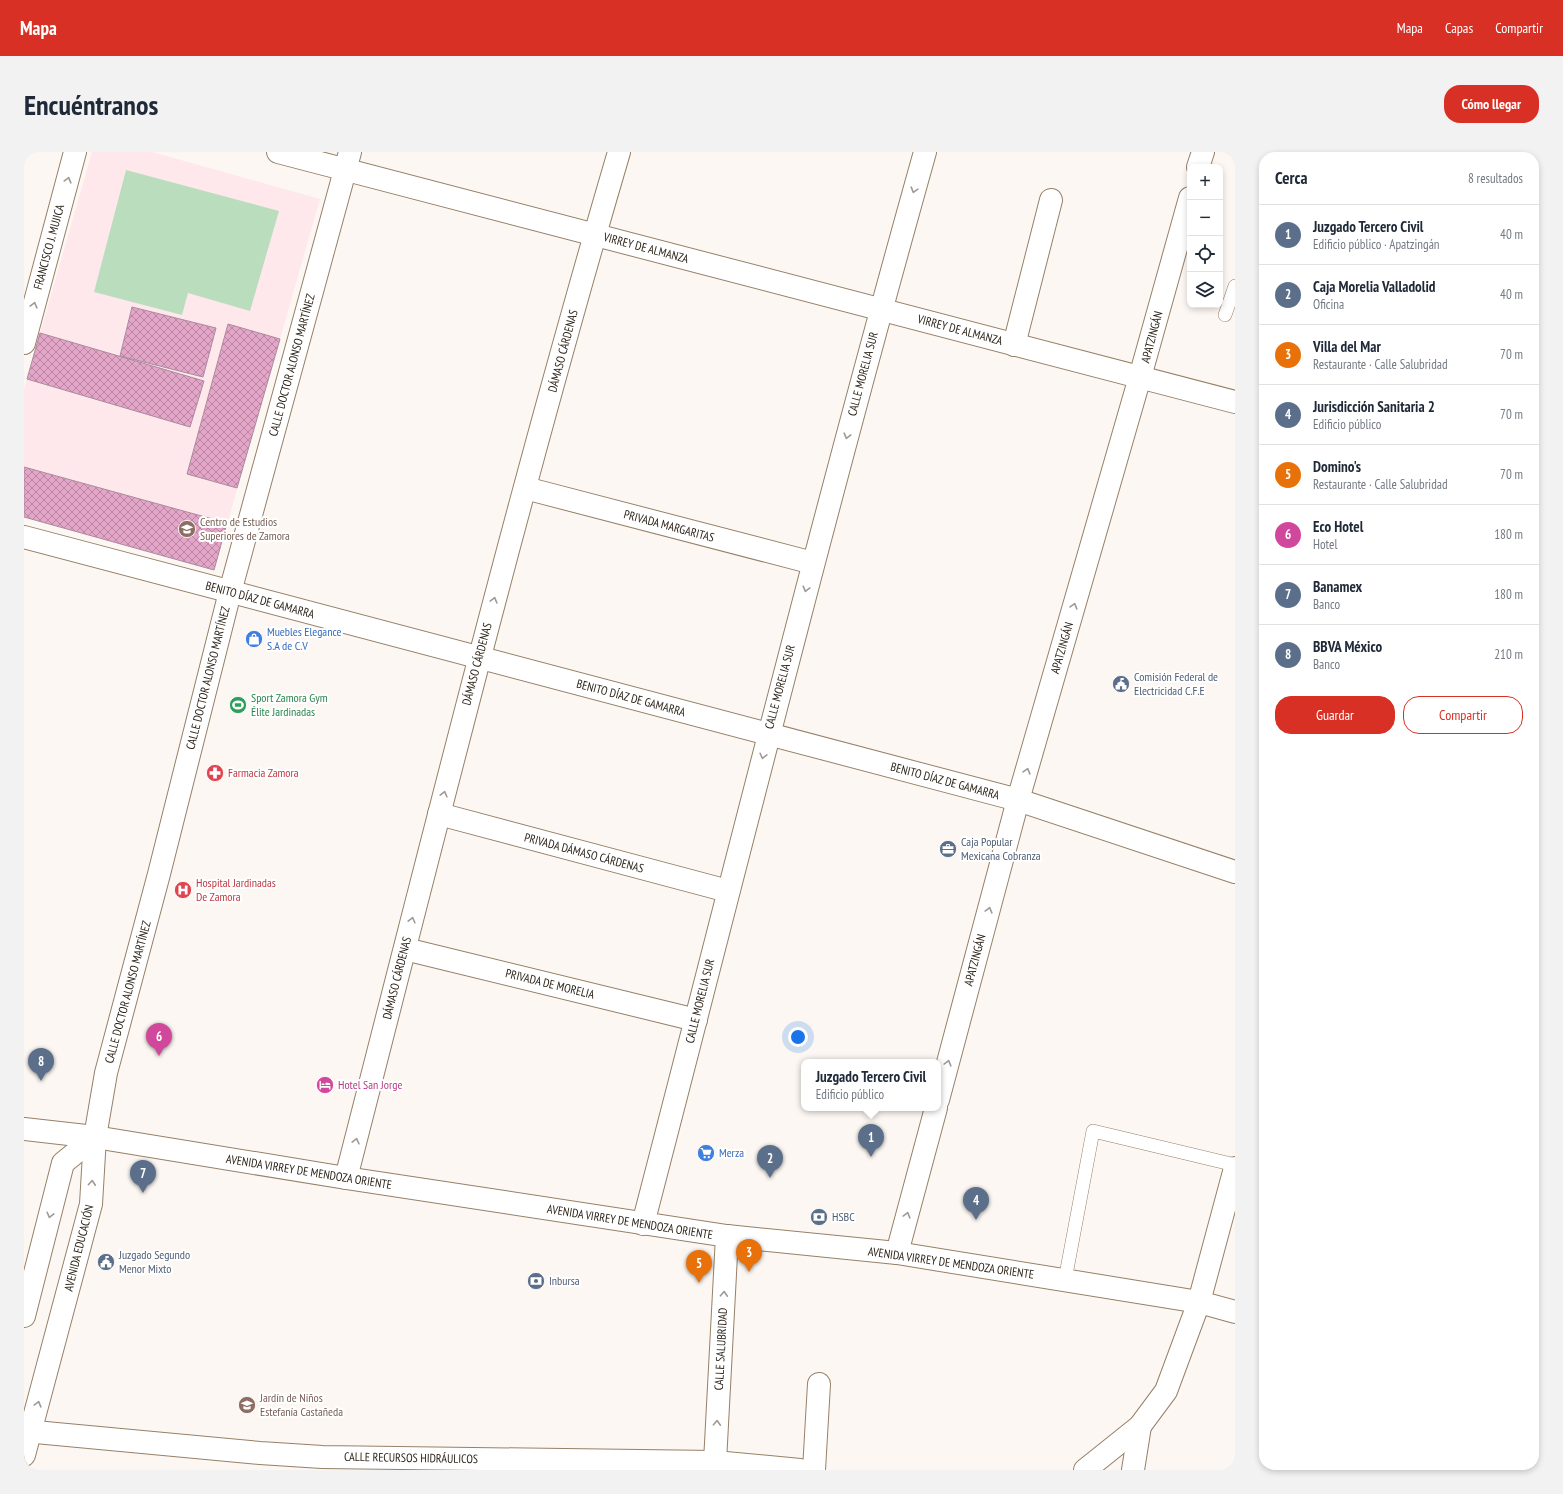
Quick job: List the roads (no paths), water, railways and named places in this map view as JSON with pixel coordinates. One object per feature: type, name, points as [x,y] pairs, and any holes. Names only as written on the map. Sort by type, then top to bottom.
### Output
[{"type":"street","name":"FRANCISCO J. MUJICA","points":[[24,343],[75,152]]},
{"type":"street","name":"VIRREY DE ALMANZA","points":[[278,152],[348,161],[595,235],[1235,402]]},
{"type":"street","name":"DÁMASO CÁRDENAS","points":[[346,1178],[479,658],[619,152]]},
{"type":"street","name":"CALLE MORELIA SUR","points":[[643,1224],[768,734],[880,310],[925,152]]},
{"type":"street","points":[[1199,164],[1203,152]]},
{"type":"street","name":"CALLE DOCTOR ALONSO MARTÍNEZ","points":[[95,1137],[106,1072],[159,874],[230,592],[348,161]]},
{"type":"street","name":"VIRREY DE ALMANZA","points":[[1014,345],[1051,200]]},
{"type":"street","name":"APATZINGÁN","points":[[941,1089],[1018,800],[1189,200]]},
{"type":"street","name":"PRIVADA MARGARITAS","points":[[525,488],[813,563]]},
{"type":"street","name":"BENITO DÍAZ DE GAMARRA","points":[[24,537],[1018,800],[1235,872]]},
{"type":"street","name":"PRIVADA DÁMASO CÁRDENAS","points":[[439,814],[728,891]]},
{"type":"street","name":"PRIVADA DE MORELIA","points":[[405,949],[696,1020]]},
{"type":"street","points":[[897,1253],[935,1111]]},
{"type":"street","name":"AVENIDA VIRREY DE MENDOZA ORIENTE","points":[[24,1129],[95,1137],[346,1178],[727,1236],[897,1253],[1198,1302],[1235,1312]]},
{"type":"street","points":[[24,1316],[63,1163],[95,1137]]},
{"type":"street","name":"AVENIDA EDUCACIÓN","points":[[24,1455],[27,1432],[91,1204],[95,1137]]},
{"type":"street","points":[[1084,1470],[1140,1426],[1166,1391],[1198,1302],[1235,1167]]},
{"type":"street","name":"CALLE SALUBRIDAD","points":[[715,1462],[727,1236]]},
{"type":"street","points":[[814,1470],[819,1384]]},
{"type":"street","points":[[1133,1470],[1140,1426]]},
{"type":"street","name":"CALLE RECURSOS HIDRÁULICOS","points":[[27,1432],[260,1462],[654,1466],[715,1462],[800,1470]]},
{"type":"lane","points":[[1225,315],[1235,286]]},
{"type":"lane","points":[[1065,1280],[1093,1131],[1235,1167]]},
{"type":"place","name":"Centro de Estudios Superiores de Zamora","points":[[187,529]]},
{"type":"place","name":"Muebles Elegance S.A de C.V","points":[[254,639]]},
{"type":"place","name":"Comisión Federal de Electricidad C.F.E","points":[[1121,684]]},
{"type":"place","name":"Sport Zamora Gym Élite Jardinadas","points":[[238,705]]},
{"type":"place","name":"Farmacia Zamora","points":[[215,773]]},
{"type":"place","name":"Caja Popular Mexicana Cobranza","points":[[948,849]]},
{"type":"place","name":"Hospital Jardinadas De Zamora","points":[[183,890]]},
{"type":"place","name":"Eco Hotel","points":[[159,1056]]},
{"type":"place","name":"BBVA México","points":[[41,1081]]},
{"type":"place","name":"Hotel San Jorge","points":[[325,1085]]},
{"type":"place","name":"Merza","points":[[706,1153]]},
{"type":"place","name":"Juzgado Tercero Civil","points":[[871,1157]]},
{"type":"place","name":"Caja Morelia Valladolid","points":[[770,1178]]},
{"type":"place","name":"Banamex","points":[[143,1193]]},
{"type":"place","name":"HSBC","points":[[819,1217]]},
{"type":"place","name":"Jurisdicción Sanitaria 2","points":[[976,1220]]},
{"type":"place","name":"Juzgado Segundo Menor Mixto","points":[[106,1262]]},
{"type":"place","name":"Villa del Mar","points":[[749,1272]]},
{"type":"place","name":"Inbursa","points":[[536,1281]]},
{"type":"place","name":"Domino's","points":[[699,1283]]},
{"type":"place","name":"Jardín de Niños Estefanía Castañeda","points":[[247,1405]]}]
